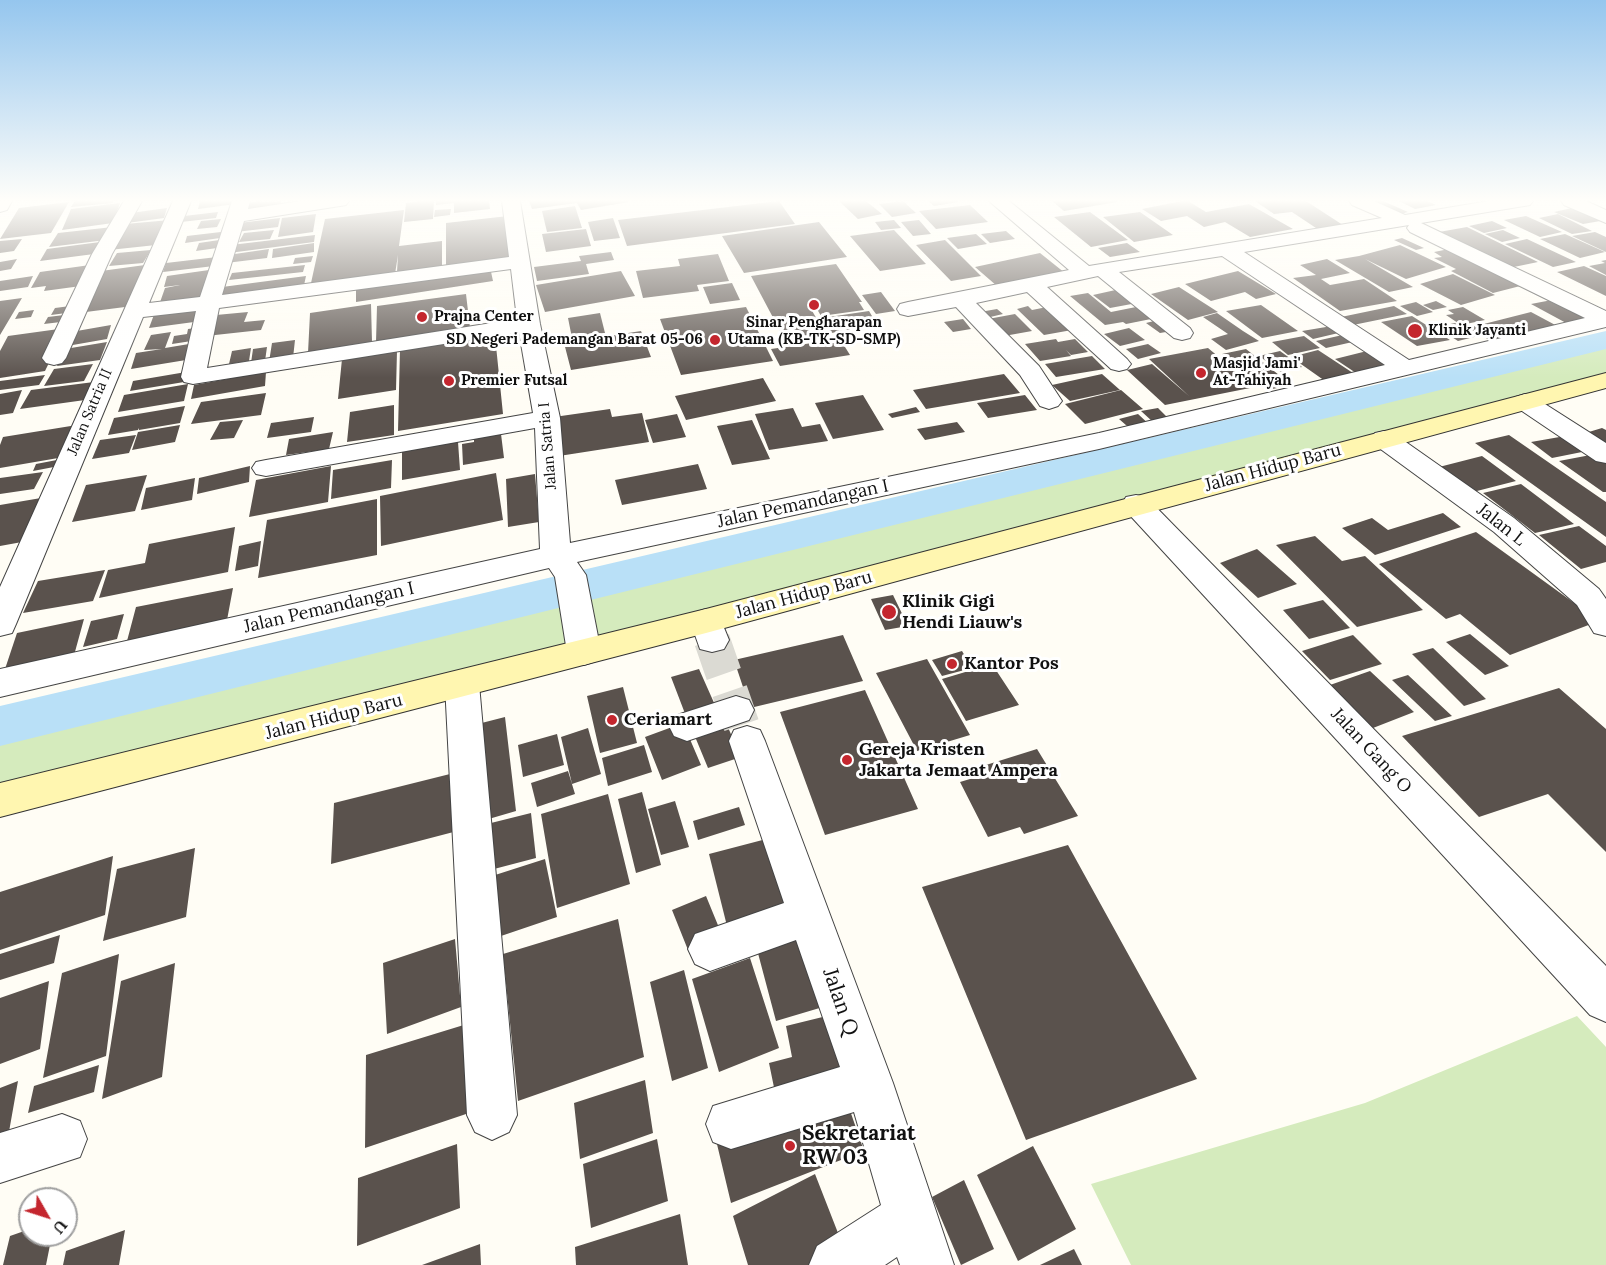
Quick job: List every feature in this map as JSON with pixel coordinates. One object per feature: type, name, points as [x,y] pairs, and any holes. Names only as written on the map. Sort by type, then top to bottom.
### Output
[{"type":"street","points":[[54,358],[99,260]]},
{"type":"street","name":"Jalan Satria II","points":[[0,624],[156,260]]},
{"type":"street","points":[[223,260],[209,303],[193,377],[529,324]]},
{"type":"street","points":[[1078,260],[1182,333]]},
{"type":"street","points":[[908,309],[961,300],[1093,271],[1163,260]]},
{"type":"street","points":[[1242,260],[1406,368]]},
{"type":"street","points":[[1482,260],[1606,320]]},
{"type":"street","points":[[134,311],[520,262]]},
{"type":"street","name":"Jalan Satria I","points":[[520,262],[547,418],[563,566],[583,649]]},
{"type":"street","points":[[1031,284],[1119,364]]},
{"type":"street","points":[[961,300],[1030,370],[1049,401]]},
{"type":"street","name":"Jalan Pemandangan I","points":[[0,683],[563,566],[1606,320]]},
{"type":"street","name":"Jalan Hidup Baru","points":[[0,800],[462,684],[583,649],[709,631],[1136,504],[1606,380]]},
{"type":"street","points":[[1525,402],[1606,455]]},
{"type":"street","points":[[266,468],[547,418]]},
{"type":"street","name":"Jalan L","points":[[1384,439],[1504,525],[1588,597],[1606,624]]},
{"type":"street","name":"Jalan Gang O","points":[[1136,504],[1606,999]]},
{"type":"street","points":[[462,684],[492,1115]]},
{"type":"street","name":"Jalan Q","points":[[687,726],[742,725],[869,1083],[927,1265]]},
{"type":"street","points":[[710,950],[810,915]]},
{"type":"street","points":[[731,1124],[869,1083]]},
{"type":"street","points":[[0,1158],[62,1139]]},
{"type":"street","points":[[836,1265],[910,1217]]},
{"type":"green space","points":[[1606,340],[1606,380],[0,800],[0,726]]},
{"type":"green space","points":[[1577,1016],[1606,1047],[1606,1265],[1131,1265],[1091,1184],[1365,1103]]},
{"type":"building","points":[[16,260],[11,269],[0,271],[0,262]]},
{"type":"building","points":[[113,260],[145,260],[143,263],[109,266]]},
{"type":"building","points":[[216,260],[214,266],[163,272],[166,263]]},
{"type":"building","points":[[227,260],[250,260],[226,263]]},
{"type":"building","points":[[294,260],[312,260],[311,262],[293,264]]},
{"type":"building","points":[[316,260],[397,260],[395,274],[311,283]]},
{"type":"building","points":[[398,260],[442,260],[442,267],[397,272]]},
{"type":"building","points":[[446,260],[504,260],[446,267]]},
{"type":"building","points":[[614,260],[586,264],[589,274],[537,281],[534,267],[581,261]]},
{"type":"building","points":[[678,260],[720,260],[729,281],[697,285],[699,291],[643,298],[636,271],[680,266]]},
{"type":"building","points":[[736,260],[827,260],[744,273]]},
{"type":"building","points":[[871,260],[922,260],[926,264],[880,271]]},
{"type":"building","points":[[931,260],[965,260],[981,276],[951,281]]},
{"type":"building","points":[[1007,260],[1049,260],[1065,273],[997,286],[975,267]]},
{"type":"building","points":[[1329,260],[1350,273],[1321,279],[1330,285],[1364,279],[1397,301],[1340,311],[1293,278],[1316,275],[1300,265]]},
{"type":"building","points":[[1335,260],[1367,260],[1413,287],[1389,292]]},
{"type":"building","points":[[1367,260],[1431,260],[1446,267],[1406,279]]},
{"type":"building","points":[[1438,260],[1474,260],[1528,284],[1493,293],[1451,271],[1456,269]]},
{"type":"building","points":[[1494,260],[1538,262],[1509,268]]},
{"type":"building","points":[[1538,260],[1576,262],[1553,267]]},
{"type":"building","points":[[1606,260],[1606,275],[1589,266],[1605,263],[1601,261]]},
{"type":"building","name":"Sinar Pengharapan Utama (KB-TK-SD-SMP)","points":[[836,264],[862,302],[859,302],[864,310],[821,316],[817,309],[811,309],[828,338],[787,344],[751,276]]},
{"type":"building","points":[[90,265],[81,286],[44,291],[46,286],[31,288],[40,272]]},
{"type":"building","points":[[145,265],[125,307],[78,313],[101,271]]},
{"type":"building","points":[[305,265],[303,272],[229,280],[232,273]]},
{"type":"building","points":[[1584,266],[1606,276],[1606,296],[1557,272]]},
{"type":"building","points":[[490,267],[493,281],[356,302],[356,287]]},
{"type":"building","points":[[216,269],[202,302],[158,308],[165,288],[180,285],[164,287],[167,276]]},
{"type":"building","points":[[621,271],[635,296],[545,312],[536,285]]},
{"type":"building","points":[[1238,271],[1276,294],[1256,299],[1245,292],[1211,301],[1185,284]]},
{"type":"building","points":[[1453,274],[1495,295],[1461,305],[1420,284]]},
{"type":"building","points":[[33,276],[28,287],[0,291],[0,281]]},
{"type":"building","points":[[306,276],[303,290],[218,302],[222,287]]},
{"type":"building","points":[[732,283],[740,300],[710,304],[703,287]]},
{"type":"building","points":[[1179,287],[1218,312],[1188,320],[1151,294]]},
{"type":"building","points":[[1120,289],[1137,303],[1110,308],[1093,295]]},
{"type":"building","points":[[881,292],[895,311],[876,314],[862,295]]},
{"type":"building","points":[[1088,293],[1111,312],[1141,306],[1156,318],[1126,324],[1123,322],[1105,325],[1070,296]]},
{"type":"building","name":"Prajna Center","points":[[466,294],[470,328],[376,342],[377,306]]},
{"type":"building","points":[[22,298],[0,335],[0,301]]},
{"type":"building","points":[[1557,299],[1595,319],[1568,324],[1531,304]]},
{"type":"building","points":[[1436,301],[1447,307],[1433,310],[1423,305]]},
{"type":"building","points":[[1416,302],[1433,312],[1417,316],[1400,306]]},
{"type":"building","points":[[371,304],[372,342],[308,353],[310,313]]},
{"type":"building","points":[[78,305],[74,312],[51,315],[55,308]]},
{"type":"building","points":[[1261,305],[1298,331],[1262,338],[1226,311]]},
{"type":"building","points":[[1028,306],[1032,310],[1047,307],[1072,330],[1044,335],[1017,309]]},
{"type":"building","points":[[1394,306],[1407,314],[1353,325],[1341,317]]},
{"type":"building","points":[[199,307],[194,322],[149,328],[155,312]]},
{"type":"building","name":"SD Negeri Pademangan Barat 05-06","points":[[746,307],[773,361],[681,375],[660,319]]},
{"type":"building","points":[[1463,307],[1485,320],[1461,325],[1446,315],[1454,314],[1448,310]]},
{"type":"building","points":[[997,309],[1003,314],[986,318],[980,312]]},
{"type":"building","points":[[34,310],[31,317],[15,319],[19,312]]},
{"type":"building","points":[[869,311],[878,326],[831,333],[822,318]]},
{"type":"building","points":[[248,312],[244,322],[265,320],[261,330],[206,336],[216,315]]},
{"type":"building","points":[[1531,312],[1559,327],[1495,343],[1468,328]]},
{"type":"building","points":[[600,313],[605,333],[572,338],[568,318]]},
{"type":"building","points":[[1217,313],[1259,341],[1226,350],[1211,339],[1228,334],[1203,317]]},
{"type":"building","points":[[72,314],[69,321],[44,324],[48,317]]},
{"type":"building","points":[[1015,314],[1032,331],[1004,336],[988,319]]},
{"type":"building","name":"Klinik Jayanti","points":[[1412,316],[1450,340],[1417,346],[1381,322]]},
{"type":"building","points":[[963,319],[971,329],[953,332],[944,322]]},
{"type":"building","points":[[1158,320],[1172,331],[1160,333],[1146,323]]},
{"type":"building","points":[[1455,323],[1478,336],[1458,341],[1436,327]]},
{"type":"building","points":[[111,325],[107,339],[67,346],[71,332]]},
{"type":"building","points":[[1338,325],[1347,331],[1313,339],[1302,331]]},
{"type":"building","points":[[202,327],[198,340],[172,344],[174,336],[187,334],[188,329]]},
{"type":"building","points":[[66,328],[45,371],[0,378],[0,351],[8,336]]},
{"type":"building","points":[[1129,328],[1145,340],[1120,346],[1104,334]]},
{"type":"building","points":[[641,331],[651,357],[571,370],[564,343]]},
{"type":"building","points":[[171,332],[165,348],[189,344],[186,360],[131,369],[136,353],[162,349],[144,350],[151,335]]},
{"type":"building","points":[[1347,334],[1357,341],[1326,348],[1316,341]]},
{"type":"building","name":"Premier Futsal","points":[[495,336],[503,414],[398,431],[400,349]]},
{"type":"building","points":[[1304,336],[1320,348],[1288,355],[1272,342]]},
{"type":"building","points":[[840,339],[850,355],[780,366],[771,349]]},
{"type":"building","points":[[1056,339],[1058,342],[1075,339],[1088,352],[1071,355],[1066,350],[1071,356],[1040,361],[1025,344]]},
{"type":"building","points":[[295,340],[293,358],[269,362],[272,343]]},
{"type":"building","points":[[107,342],[100,360],[57,366],[65,349]]},
{"type":"building","points":[[1148,344],[1161,353],[1138,359],[1126,349]]},
{"type":"building","points":[[267,347],[265,361],[251,363],[253,349]]},
{"type":"building","points":[[251,348],[249,361],[229,364],[232,351]]},
{"type":"building","name":"Masjid Jami' At-Tahiyah","points":[[1208,348],[1255,387],[1165,405],[1127,370],[1152,364],[1189,396],[1149,359]]},
{"type":"building","points":[[1246,349],[1292,385],[1267,390],[1222,354]]},
{"type":"building","points":[[1375,349],[1399,365],[1359,375],[1335,359]]},
{"type":"building","points":[[1318,350],[1353,373],[1325,381],[1291,357]]},
{"type":"building","points":[[397,351],[396,390],[338,399],[342,359]]},
{"type":"building","points":[[1280,351],[1302,367],[1281,372],[1259,356]]},
{"type":"building","points":[[1092,356],[1105,369],[1056,377],[1045,364]]},
{"type":"building","points":[[93,364],[84,381],[44,386],[54,369]]},
{"type":"building","points":[[186,372],[184,382],[130,391],[133,381]]},
{"type":"building","points":[[266,372],[265,386],[191,399],[194,385]]},
{"type":"building","points":[[1004,374],[1020,393],[926,409],[913,390]]},
{"type":"building","points":[[1102,374],[1120,390],[1070,401],[1052,385]]},
{"type":"building","points":[[45,375],[39,385],[0,390],[0,381]]},
{"type":"building","points":[[763,378],[776,401],[686,420],[675,396]]},
{"type":"building","points":[[94,382],[85,400],[20,409],[31,390]]},
{"type":"building","points":[[188,384],[184,401],[118,412],[124,395]]},
{"type":"building","points":[[22,390],[13,413],[0,415],[0,394]]},
{"type":"building","points":[[1121,390],[1143,409],[1085,424],[1065,404]]},
{"type":"building","points":[[266,393],[261,415],[191,424],[201,402]]},
{"type":"building","points":[[863,395],[884,430],[833,439],[815,403]]},
{"type":"building","points":[[1025,395],[1037,410],[988,418],[977,403]]},
{"type":"building","points":[[394,405],[394,435],[347,442],[350,412]]},
{"type":"building","points":[[185,406],[180,423],[139,430],[139,428],[108,435],[114,418]]},
{"type":"building","points":[[916,407],[920,412],[892,418],[888,414]]},
{"type":"building","points":[[793,408],[802,427],[820,424],[828,441],[769,450],[755,414]]},
{"type":"building","points":[[1158,408],[1169,419],[1153,422],[1141,411]]},
{"type":"building","points":[[610,409],[612,417],[642,413],[649,442],[559,456],[554,417]]},
{"type":"building","points":[[677,414],[686,437],[653,443],[645,420]]},
{"type":"building","points":[[1138,414],[1152,427],[1134,432],[1119,419]]},
{"type":"building","points":[[314,417],[311,432],[267,438],[271,423]]},
{"type":"building","points":[[243,420],[234,438],[210,440],[220,422]]},
{"type":"building","points":[[752,420],[770,459],[732,465],[717,426]]},
{"type":"building","points":[[957,422],[965,432],[925,440],[917,429]]},
{"type":"building","points":[[77,425],[64,457],[0,468],[0,445],[3,437]]},
{"type":"building","points":[[180,425],[175,442],[132,450],[138,432]]},
{"type":"building","points":[[1602,428],[1606,430],[1606,451],[1579,435]]},
{"type":"building","points":[[333,432],[329,449],[286,455],[289,439]]},
{"type":"building","points":[[501,434],[504,458],[463,465],[462,444],[474,442],[474,439]]},
{"type":"building","points":[[136,435],[129,453],[92,459],[100,440]]},
{"type":"building","points":[[1509,435],[1606,502],[1606,537],[1475,443]]},
{"type":"building","points":[[1571,435],[1592,450],[1552,458],[1531,442]]},
{"type":"building","points":[[458,442],[460,470],[402,480],[402,452]]},
{"type":"building","points":[[1601,453],[1606,456],[1606,492],[1559,461]]},
{"type":"building","points":[[1482,456],[1516,481],[1473,492],[1439,467]]},
{"type":"building","points":[[62,459],[59,466],[33,471],[36,464]]},
{"type":"building","points":[[392,460],[391,488],[331,499],[333,470]]},
{"type":"building","points":[[698,464],[707,489],[622,505],[615,480]]},
{"type":"building","points":[[250,466],[249,482],[197,494],[199,478]]},
{"type":"building","points":[[331,466],[328,502],[249,517],[256,480]]},
{"type":"building","points":[[43,472],[34,489],[0,494],[0,478]]},
{"type":"building","points":[[496,473],[503,520],[381,546],[380,496]]},
{"type":"building","points":[[535,474],[539,522],[508,527],[506,479]]},
{"type":"building","points":[[147,475],[135,511],[72,522],[86,485]]},
{"type":"building","points":[[195,478],[192,500],[141,510],[146,488]]},
{"type":"building","points":[[1521,484],[1574,524],[1535,533],[1483,493]]},
{"type":"building","points":[[41,498],[22,542],[0,546],[0,505]]},
{"type":"building","points":[[377,499],[377,555],[258,578],[267,520]]},
{"type":"building","points":[[1443,513],[1461,527],[1375,555],[1342,528],[1372,518],[1388,530]]},
{"type":"building","points":[[1579,526],[1606,546],[1606,562],[1581,569],[1539,535]]},
{"type":"building","points":[[235,527],[228,572],[99,598],[108,570],[145,563],[149,544]]},
{"type":"building","points":[[1476,532],[1599,621],[1510,655],[1460,614],[1446,619],[1379,564]]},
{"type":"building","points":[[1315,536],[1342,561],[1365,556],[1423,610],[1357,627],[1276,545]]},
{"type":"building","points":[[261,541],[258,566],[235,571],[239,546]]},
{"type":"building","points":[[1257,549],[1297,584],[1258,598],[1220,563]]},
{"type":"building","points":[[105,570],[93,601],[23,613],[38,581]]},
{"type":"building","points":[[233,588],[227,620],[127,641],[136,607]]},
{"type":"building","name":"Klinik Gigi Hendi Liauw's","points":[[893,595],[908,626],[885,630],[871,599]]},
{"type":"building","points":[[1323,600],[1350,628],[1309,639],[1283,610]]},
{"type":"building","points":[[124,614],[117,639],[83,647],[91,621]]},
{"type":"building","points":[[84,619],[73,659],[3,675],[17,633]]},
{"type":"building","points":[[1470,634],[1509,666],[1485,675],[1446,642]]},
{"type":"building","points":[[843,635],[863,681],[750,708],[734,660]]},
{"type":"building","points":[[1353,635],[1382,664],[1330,680],[1302,651]]},
{"type":"building","points":[[1433,648],[1486,699],[1464,706],[1412,654]]},
{"type":"building","name":"Kantor Pos","points":[[962,651],[972,668],[942,676],[932,660]]},
{"type":"building","points":[[927,659],[970,735],[917,751],[876,673]]},
{"type":"building","points":[[992,664],[1019,705],[966,721],[942,679]]},
{"type":"building","points":[[699,669],[719,714],[689,724],[671,677]]},
{"type":"building","points":[[1370,671],[1414,712],[1373,728],[1330,685]]},
{"type":"building","points":[[1408,675],[1452,716],[1435,721],[1392,680]]},
{"type":"building","name":"Ceriamart","points":[[623,687],[637,743],[600,753],[587,696]]},
{"type":"building","points":[[1559,688],[1606,729],[1606,852],[1548,794],[1479,817],[1402,736]]},
{"type":"building","name":"Gereja Kristen Jakarta Jemaat Ampera","points":[[865,690],[918,809],[825,835],[780,712]]},
{"type":"building","points":[[723,716],[741,757],[708,768],[691,727]]},
{"type":"building","points":[[505,717],[516,811],[475,823],[466,727]]},
{"type":"building","points":[[683,723],[701,765],[662,780],[645,737]]},
{"type":"building","points":[[588,728],[601,774],[572,784],[561,737]]},
{"type":"building","points":[[557,734],[564,765],[523,777],[518,745]]},
{"type":"building","points":[[644,745],[652,772],[608,786],[602,758]]},
{"type":"building","points":[[1037,749],[1078,816],[1024,834],[1020,827],[988,837],[960,782],[990,773],[986,765]]},
{"type":"building","points":[[462,771],[465,829],[331,864],[334,803]]},
{"type":"building","points":[[568,771],[575,794],[537,807],[531,783]]},
{"type":"building","points":[[642,792],[661,865],[636,873],[618,799]]},
{"type":"building","points":[[608,794],[630,884],[557,908],[541,814]]},
{"type":"building","points":[[675,801],[689,847],[661,855],[648,809]]},
{"type":"building","points":[[739,807],[745,825],[698,840],[693,821]]},
{"type":"building","points":[[531,813],[536,858],[494,869],[491,823]]},
{"type":"building","points":[[774,837],[797,914],[729,934],[709,854]]},
{"type":"building","points":[[1068,845],[1197,1079],[1026,1140],[922,887]]},
{"type":"building","points":[[195,848],[186,917],[103,941],[117,869]]},
{"type":"building","points":[[113,856],[105,915],[0,950],[0,892]]},
{"type":"building","points":[[545,859],[557,917],[501,936],[492,876]]},
{"type":"building","points":[[706,896],[722,935],[688,950],[672,910]]},
{"type":"building","points":[[618,919],[644,1057],[518,1101],[503,954]]},
{"type":"building","points":[[808,926],[833,1004],[776,1021],[755,942]]},
{"type":"building","points":[[60,935],[54,963],[0,980],[0,954]]},
{"type":"building","points":[[455,939],[461,1007],[387,1034],[383,963]]},
{"type":"building","points":[[119,954],[106,1056],[43,1078],[62,973]]},
{"type":"building","points":[[750,958],[779,1048],[719,1072],[692,979]]},
{"type":"building","points":[[175,963],[162,1077],[102,1099],[121,981]]},
{"type":"building","points":[[684,970],[708,1068],[672,1081],[650,982]]},
{"type":"building","points":[[49,981],[40,1049],[0,1064],[0,998]]},
{"type":"building","points":[[843,1012],[860,1080],[777,1102],[769,1063],[792,1057],[786,1026]]},
{"type":"building","points":[[467,1024],[472,1112],[365,1148],[366,1055]]},
{"type":"building","points":[[99,1065],[94,1092],[28,1113],[34,1086]]},
{"type":"building","points":[[645,1080],[653,1133],[580,1159],[574,1103]]},
{"type":"building","points":[[18,1081],[7,1143],[0,1146],[0,1088]]},
{"type":"building","name":"Sekretariat RW 03","points":[[845,1096],[864,1151],[731,1203],[716,1140]]},
{"type":"building","points":[[657,1139],[668,1201],[591,1228],[583,1164]]},
{"type":"building","points":[[457,1144],[460,1208],[357,1246],[358,1178]]},
{"type":"building","points":[[1033,1146],[1076,1229],[1018,1261],[977,1175]]},
{"type":"building","points":[[815,1174],[847,1256],[830,1265],[748,1265],[733,1216]]},
{"type":"building","points":[[964,1180],[994,1249],[961,1265],[932,1197]]},
{"type":"building","points":[[680,1214],[688,1265],[576,1265],[575,1247]]},
{"type":"building","points":[[125,1230],[119,1265],[63,1265],[66,1251]]},
{"type":"building","points":[[18,1233],[18,1247],[50,1247],[46,1265],[3,1265],[10,1236]]},
{"type":"building","points":[[480,1244],[481,1265],[422,1265]]},
{"type":"building","points":[[1074,1249],[1082,1265],[1040,1265]]},
{"type":"waterway","points":[[0,726],[1606,340]]},
{"type":"tunnel","points":[[712,640],[747,741]]},
{"type":"place","name":"Sinar Pengharapan Utama (KB-TK-SD-SMP)","points":[[814,305]]},
{"type":"place","name":"Prajna Center","points":[[422,317]]},
{"type":"place","name":"Klinik Jayanti","points":[[1415,331]]},
{"type":"place","name":"SD Negeri Pademangan Barat 05-06","points":[[715,340]]},
{"type":"place","name":"Masjid Jami' At-Tahiyah","points":[[1201,373]]},
{"type":"place","name":"Premier Futsal","points":[[449,381]]},
{"type":"place","name":"Klinik Gigi Hendi Liauw's","points":[[889,612]]},
{"type":"place","name":"Kantor Pos","points":[[952,664]]},
{"type":"place","name":"Ceriamart","points":[[612,720]]},
{"type":"place","name":"Gereja Kristen Jakarta Jemaat Ampera","points":[[847,760]]},
{"type":"place","name":"Sekretariat RW 03","points":[[790,1146]]}]
